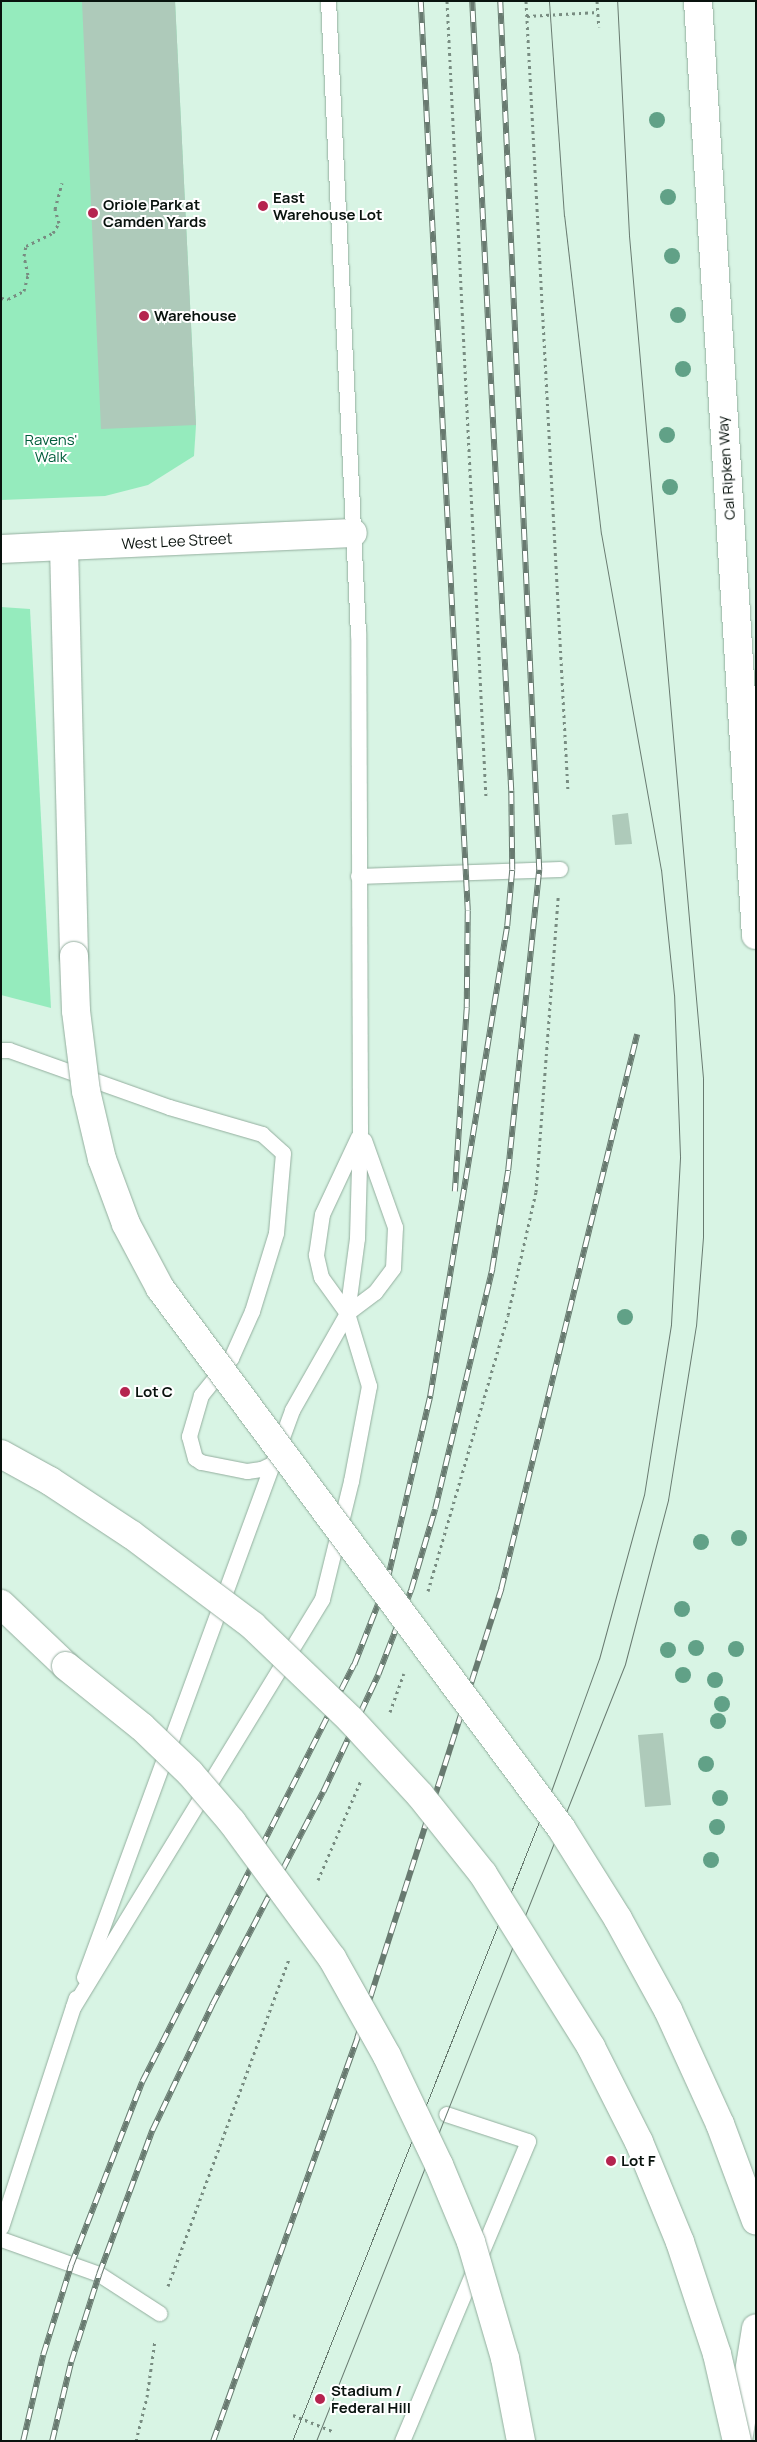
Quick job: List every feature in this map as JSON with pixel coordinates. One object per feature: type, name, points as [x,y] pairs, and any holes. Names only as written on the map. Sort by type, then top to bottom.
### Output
[{"type":"main road","name":"Cal Ripken Way","points":[[698,1],[756,935]]},
{"type":"main road","name":"West Lee Street","points":[[1,549],[353,532]]},
{"type":"main road","points":[[64,546],[76,1011],[86,1091],[102,1159],[126,1224],[160,1288],[561,1828],[618,1919],[668,2010],[720,2124],[756,2221]]},
{"type":"main road","points":[[1,1454],[50,1481],[132,1535],[253,1626],[388,1760],[483,1874],[587,2039],[639,2142],[680,2242],[717,2354],[738,2441]]},
{"type":"main road","points":[[1,1604],[66,1666],[142,1727],[190,1772],[232,1822],[332,1958],[387,2056],[440,2165],[471,2242],[505,2358],[521,2441]]},
{"type":"main road","points":[[1,1628],[66,1666]]},
{"type":"main road","points":[[738,2441],[756,2328]]},
{"type":"lane","points":[[1,2227],[73,2007],[276,1462],[292,1410],[347,1313],[357,1238],[360,1131],[358,634],[328,1]]},
{"type":"lane","points":[[358,876],[560,869]]},
{"type":"lane","points":[[1,1050],[9,1050],[169,1107],[262,1134],[283,1153],[276,1233],[252,1311],[231,1358],[201,1395],[189,1436],[195,1458],[201,1462],[247,1471],[261,1469],[276,1462]]},
{"type":"lane","points":[[73,2007],[322,1599],[351,1481],[369,1386],[347,1313],[321,1277],[316,1255],[322,1214],[360,1131]]},
{"type":"lane","points":[[347,1313],[375,1292],[393,1268],[395,1227],[360,1131]]},
{"type":"lane","points":[[402,2441],[528,2141],[446,2114]]},
{"type":"lane","points":[[1,2239],[99,2274],[158,2312]]},
{"type":"path","points":[[446,1],[486,797]]},
{"type":"path","points":[[526,1],[568,792]]},
{"type":"path","points":[[597,1],[598,27]]},
{"type":"path","points":[[527,16],[598,12]]},
{"type":"path","points":[[1,298],[8,299],[24,291],[28,275],[24,256],[26,246],[54,233],[59,223],[55,209],[57,191],[62,184]]},
{"type":"path","points":[[426,1597],[508,1315],[536,1192],[560,869]]},
{"type":"path","points":[[387,1719],[407,1663]]},
{"type":"path","points":[[317,1884],[363,1774]]},
{"type":"path","points":[[136,2441],[147,2397],[158,2312],[290,1958]]},
{"type":"path","points":[[293,2415],[332,2431]]},
{"type":"green space","name":"Oriole Park at Camden Yards","points":[[1,1],[175,1],[196,425],[194,456],[148,485],[105,496],[1,500]]},
{"type":"green space","points":[[1,607],[30,609],[51,1008],[1,995]]},
{"type":"building","name":"Warehouse","points":[[82,1],[175,1],[196,425],[101,429]]},
{"type":"building","points":[[628,813],[632,844],[615,845],[612,815]]},
{"type":"building","points":[[663,1733],[671,1805],[645,1807],[638,1735]]},
{"type":"tram line","points":[[292,2441],[550,1794],[599,1659],[644,1495],[671,1324],[680,1156],[674,995],[661,870],[601,534],[564,216],[549,1]]},
{"type":"tram line","points":[[316,2441],[625,1664],[668,1500],[696,1326],[703,1237],[703,1078],[629,235],[617,1]]},
{"type":"railway","points":[[421,1],[468,911],[467,1008],[455,1192]]},
{"type":"railway","points":[[23,2441],[43,2355],[71,2265],[142,2082],[354,1665],[387,1581],[430,1396],[507,926],[512,870],[511,791],[472,1]]},
{"type":"railway","points":[[52,2441],[71,2362],[99,2274],[152,2131],[212,2005],[323,1792],[378,1675],[411,1590],[435,1509],[492,1269],[508,1170],[539,870],[500,1]]},
{"type":"railway","points":[[213,2441],[357,2038],[501,1589],[637,1034]]},
{"type":"place","name":"East Warehouse Lot","points":[[263,206]]},
{"type":"place","name":"Oriole Park at Camden Yards","points":[[93,213]]},
{"type":"place","name":"Warehouse","points":[[144,316]]},
{"type":"place","name":"Lot C","points":[[125,1392]]},
{"type":"place","name":"Lot F","points":[[611,2161]]},
{"type":"place","name":"Stadium / Federal Hill","points":[[320,2399]]},
{"type":"park label","name":"Ravens' Walk","points":[[51,448]]}]
